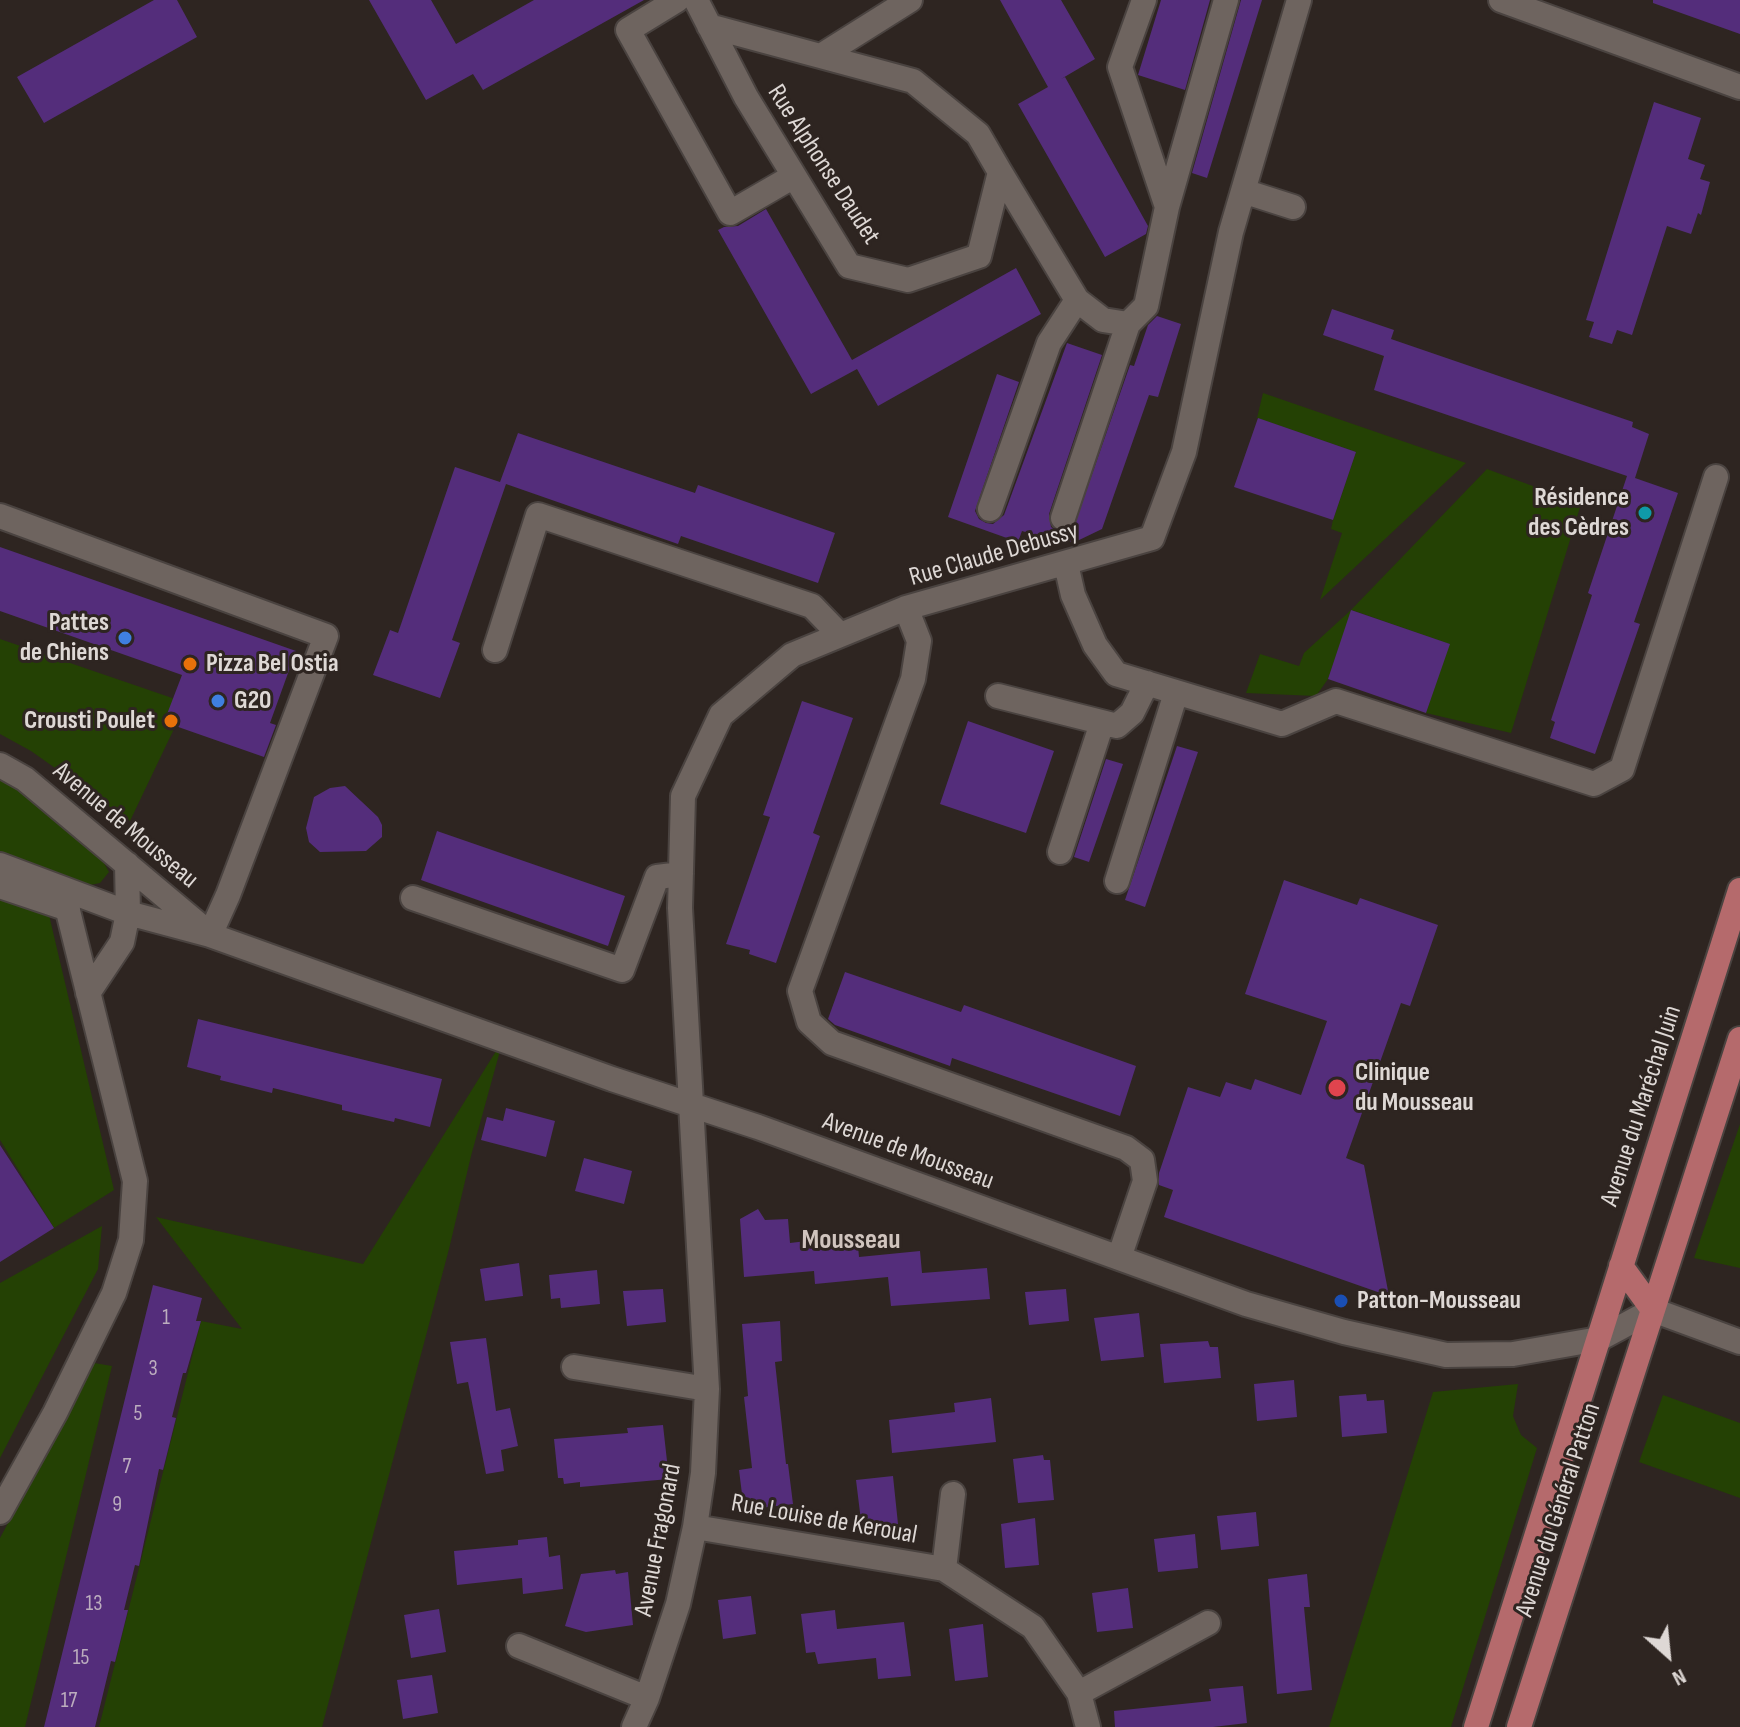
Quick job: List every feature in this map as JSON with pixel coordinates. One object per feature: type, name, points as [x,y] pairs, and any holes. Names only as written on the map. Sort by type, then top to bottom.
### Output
[{"type":"main road","name":"Avenue du Maréchal Juin","points":[[1599,1339],[1740,890]]},
{"type":"main road","points":[[1653,1310],[1740,1039]]},
{"type":"main road","points":[[1621,1266],[1653,1310]]},
{"type":"main road","name":"Avenue du Général Patton","points":[[1519,1727],[1653,1310]]},
{"type":"main road","points":[[1599,1339],[1630,1382]]},
{"type":"main road","name":"Avenue du Général Patton","points":[[1476,1727],[1599,1339]]},
{"type":"street","points":[[677,0],[628,30],[730,213],[794,176]]},
{"type":"street","name":"Rue Alphonse Daudet","points":[[696,0],[709,26],[746,97],[849,266],[908,280],[979,256],[1000,172],[978,134],[913,81],[709,26]]},
{"type":"street","points":[[821,56],[910,0]]},
{"type":"street","points":[[1144,0],[1120,67],[1167,207]]},
{"type":"street","points":[[1063,518],[1128,324],[1146,306],[1167,207],[1226,0]]},
{"type":"street","name":"Rue Claude Debussy","points":[[692,1105],[680,908],[683,796],[721,715],[792,655],[840,635],[906,608],[1152,538],[1184,452],[1231,232],[1299,0]]},
{"type":"street","points":[[1501,0],[1740,87]]},
{"type":"street","points":[[1000,172],[1077,300],[1103,320],[1128,324]]},
{"type":"street","points":[[1243,191],[1293,207]]},
{"type":"street","points":[[990,509],[1049,343],[1077,300]]},
{"type":"street","points":[[1066,564],[1073,595],[1095,645],[1116,674],[1282,724],[1336,701],[1594,784],[1622,769],[1716,477]]},
{"type":"street","points":[[495,650],[538,515],[812,606],[840,635]]},
{"type":"street","points":[[0,516],[326,636],[210,935]]},
{"type":"street","points":[[906,608],[919,641],[913,679],[800,991],[809,1022],[832,1043],[1126,1148],[1142,1160],[1145,1181],[1119,1258]]},
{"type":"street","points":[[998,696],[1117,726],[1132,713],[1147,683]]},
{"type":"street","points":[[1117,881],[1176,693]]},
{"type":"street","points":[[1060,852],[1102,723]]},
{"type":"street","name":"Avenue de Mousseau","points":[[0,765],[25,779],[210,935]]},
{"type":"street","points":[[88,993],[122,942],[128,913],[127,864]]},
{"type":"street","name":"Avenue de Mousseau","points":[[0,865],[66,900],[210,935],[1246,1304],[1344,1332],[1446,1355],[1513,1354],[1599,1339],[1653,1310]]},
{"type":"street","points":[[413,898],[622,970],[657,877],[681,874]]},
{"type":"street","points":[[0,886],[66,900],[135,1181],[131,1240],[114,1293],[55,1413],[0,1512]]},
{"type":"street","name":"Avenue Fragonard","points":[[634,1727],[647,1698],[678,1604],[703,1473],[707,1389],[692,1105]]},
{"type":"street","points":[[1653,1310],[1740,1342]]},
{"type":"street","points":[[574,1367],[707,1389]]},
{"type":"street","name":"Rue Louise de Keroual","points":[[944,1569],[953,1494]]},
{"type":"street","name":"Rue Louise de Keroual","points":[[695,1527],[944,1569],[1033,1627],[1079,1693],[1088,1727]]},
{"type":"street","points":[[1079,1693],[1208,1623]]},
{"type":"street","points":[[519,1646],[647,1698]]},
{"type":"green space","points":[[1263,393],[1466,463],[1320,600],[1342,533],[1331,529],[1333,520],[1356,452],[1257,418]]},
{"type":"green space","points":[[1487,469],[1581,504],[1511,733],[1426,713],[1449,644],[1352,610],[1328,679],[1316,696],[1246,693],[1260,654],[1299,666],[1304,653],[1351,610]]},
{"type":"green space","points":[[0,639],[181,701],[173,731],[130,821],[31,751],[0,734]]},
{"type":"green space","points":[[0,774],[98,852],[109,872],[100,883],[85,886],[0,851]]},
{"type":"green space","points":[[0,897],[49,915],[114,1190],[54,1228],[0,1140]]},
{"type":"green space","points":[[503,1040],[322,1727],[99,1727],[201,1321],[242,1329],[156,1217],[363,1264]]},
{"type":"green space","points":[[1740,1124],[1740,1268],[1694,1258]]},
{"type":"green space","points":[[102,1226],[98,1269],[0,1458],[0,1283]]},
{"type":"green space","points":[[94,1363],[112,1366],[25,1727],[0,1727],[0,1538]]},
{"type":"green space","points":[[1518,1384],[1513,1416],[1521,1435],[1537,1448],[1451,1727],[1329,1727],[1433,1392]]},
{"type":"green space","points":[[1663,1395],[1740,1423],[1740,1498],[1639,1462]]},
{"type":"building","points":[[154,0],[177,0],[197,37],[44,123],[17,77]]},
{"type":"building","points":[[369,0],[431,0],[456,44],[534,0],[644,0],[483,90],[473,74],[426,100]]},
{"type":"building","points":[[1000,0],[1061,0],[1095,59],[1061,79],[1065,77],[1148,226],[1146,234],[1105,257],[1018,104],[1048,87]]},
{"type":"building","points":[[1161,0],[1210,0],[1185,90],[1138,75]]},
{"type":"building","points":[[1241,0],[1262,0],[1207,178],[1192,173]]},
{"type":"building","points":[[1653,0],[1740,0],[1740,34],[1653,3]]},
{"type":"building","points":[[1654,102],[1701,118],[1688,159],[1705,165],[1700,179],[1710,182],[1701,215],[1698,213],[1691,234],[1667,226],[1632,335],[1617,330],[1612,344],[1589,337],[1594,322],[1586,320]]},
{"type":"building","points":[[766,209],[852,360],[1016,268],[1041,314],[878,406],[857,369],[811,394],[718,230],[738,226]]},
{"type":"building","name":"Résidence des Cèdres","points":[[1332,309],[1394,330],[1391,339],[1633,422],[1632,427],[1649,434],[1635,478],[1678,493],[1634,622],[1640,624],[1595,754],[1550,738],[1555,722],[1551,720],[1592,595],[1588,593],[1627,476],[1374,390],[1384,356],[1323,335]]},
{"type":"building","points":[[1157,316],[1181,324],[1158,397],[1149,395],[1102,529],[1075,542],[1051,540],[1022,531],[1018,542],[948,517],[997,374],[1019,382],[975,511],[979,519],[993,524],[1004,515],[1067,343],[1102,355],[1049,514],[1051,527],[1058,532],[1073,529],[1130,365],[1134,366],[1148,325]]},
{"type":"building","points":[[1258,418],[1356,452],[1333,520],[1234,487]]},
{"type":"building","points":[[518,433],[695,493],[698,485],[835,533],[818,583],[681,536],[678,544],[506,484],[452,640],[460,643],[440,698],[373,675],[390,630],[398,633],[455,467],[500,482]]},
{"type":"building","points":[[0,547],[296,651],[270,723],[276,725],[264,757],[164,722],[182,675],[0,611]]},
{"type":"building","points":[[1351,610],[1450,644],[1426,713],[1328,679]]},
{"type":"building","points":[[802,701],[853,718],[813,833],[820,836],[776,963],[749,954],[750,950],[726,944],[770,817],[763,815]]},
{"type":"building","points":[[968,721],[1054,751],[1026,833],[940,804]]},
{"type":"building","points":[[1177,746],[1198,752],[1145,907],[1125,900]]},
{"type":"building","points":[[1106,759],[1123,764],[1089,862],[1074,857]]},
{"type":"building","points":[[345,786],[378,817],[382,837],[366,851],[320,852],[309,842],[306,828],[314,797],[330,788]]},
{"type":"building","points":[[437,831],[625,896],[608,946],[421,880]]},
{"type":"building","name":"Clinique du Mousseau","points":[[1284,880],[1357,905],[1360,898],[1438,925],[1410,1006],[1401,1003],[1346,1158],[1364,1165],[1389,1296],[1164,1217],[1173,1190],[1159,1185],[1159,1173],[1188,1087],[1220,1097],[1226,1082],[1251,1090],[1255,1079],[1301,1095],[1327,1021],[1245,994]]},
{"type":"building","points":[[845,972],[961,1012],[964,1005],[1136,1066],[1120,1116],[952,1058],[950,1066],[835,1025],[828,1019]]},
{"type":"building","points":[[198,1019],[442,1079],[430,1127],[342,1110],[342,1105],[273,1088],[272,1093],[220,1080],[221,1076],[187,1067]]},
{"type":"building","points":[[506,1108],[555,1121],[546,1157],[481,1140],[487,1117],[503,1121]]},
{"type":"building","points":[[0,1145],[54,1228],[0,1262]]},
{"type":"building","points":[[584,1158],[632,1171],[624,1204],[575,1191]]},
{"type":"building","points":[[758,1209],[765,1220],[788,1219],[790,1243],[857,1235],[859,1257],[920,1251],[922,1273],[987,1268],[990,1299],[891,1306],[888,1277],[815,1284],[814,1271],[744,1277],[740,1219]]},
{"type":"building","points":[[519,1263],[523,1296],[485,1301],[480,1269]]},
{"type":"building","points":[[597,1270],[600,1304],[561,1308],[560,1298],[551,1299],[549,1275]]},
{"type":"building","points":[[153,1285],[202,1298],[196,1321],[201,1321],[186,1373],[183,1373],[172,1417],[176,1418],[163,1470],[159,1469],[139,1566],[135,1565],[124,1610],[128,1610],[115,1662],[111,1661],[95,1727],[44,1727]]},
{"type":"building","points":[[663,1289],[666,1322],[627,1326],[623,1291]]},
{"type":"building","points":[[1066,1289],[1069,1321],[1029,1325],[1025,1292]]},
{"type":"building","points":[[1139,1313],[1144,1357],[1101,1361],[1094,1318]]},
{"type":"building","points":[[780,1321],[782,1361],[775,1362],[793,1504],[744,1510],[739,1470],[752,1468],[744,1397],[748,1396],[742,1324]]},
{"type":"building","points":[[486,1338],[496,1411],[510,1408],[518,1446],[501,1450],[504,1471],[486,1474],[468,1382],[457,1384],[450,1342]]},
{"type":"building","points":[[1208,1341],[1210,1347],[1218,1347],[1221,1378],[1164,1383],[1160,1344]]},
{"type":"building","points":[[1294,1380],[1297,1417],[1257,1421],[1254,1384]]},
{"type":"building","points":[[1366,1394],[1367,1401],[1384,1400],[1387,1433],[1342,1437],[1339,1396]]},
{"type":"building","points":[[991,1398],[996,1442],[892,1453],[889,1420],[955,1412],[954,1403]]},
{"type":"building","points":[[663,1425],[669,1479],[580,1487],[580,1482],[564,1484],[563,1478],[558,1478],[554,1439],[628,1433],[627,1428]]},
{"type":"building","points":[[1043,1455],[1044,1460],[1050,1460],[1054,1500],[1018,1503],[1013,1459]]},
{"type":"building","points":[[893,1476],[898,1524],[862,1529],[856,1480]]},
{"type":"building","points":[[1256,1512],[1259,1546],[1221,1550],[1217,1516]]},
{"type":"building","points":[[1035,1518],[1039,1565],[1005,1568],[1001,1524]]},
{"type":"building","points":[[1195,1534],[1198,1568],[1158,1572],[1154,1539]]},
{"type":"building","points":[[547,1537],[549,1557],[560,1555],[563,1589],[523,1594],[522,1578],[457,1585],[454,1551],[518,1545],[518,1540]]},
{"type":"building","points":[[615,1570],[616,1574],[628,1572],[633,1625],[586,1632],[565,1626],[581,1574]]},
{"type":"building","points":[[1307,1574],[1310,1607],[1304,1607],[1312,1690],[1277,1694],[1268,1579]]},
{"type":"building","points":[[1128,1588],[1133,1628],[1097,1632],[1092,1593]]},
{"type":"building","points":[[751,1596],[756,1634],[723,1639],[718,1600]]},
{"type":"building","points":[[439,1609],[446,1652],[411,1658],[404,1615]]},
{"type":"building","points":[[835,1610],[837,1629],[904,1622],[911,1676],[878,1679],[876,1658],[818,1664],[815,1652],[806,1653],[801,1614]]},
{"type":"building","points":[[983,1624],[988,1677],[955,1681],[949,1629]]},
{"type":"building","points":[[432,1675],[438,1713],[403,1719],[397,1680]]},
{"type":"building","points":[[1243,1686],[1247,1723],[1213,1727],[1115,1727],[1114,1711],[1211,1701],[1209,1689]]},
{"type":"place","name":"Résidence des Cèdres","points":[[1645,513]]},
{"type":"place","name":"Pattes de Chiens","points":[[125,638]]},
{"type":"place","name":"Pizza Bel Ostia","points":[[190,664]]},
{"type":"place","name":"G20","points":[[218,701]]},
{"type":"place","name":"Crousti Poulet","points":[[171,721]]},
{"type":"place","name":"Clinique du Mousseau","points":[[1337,1088]]},
{"type":"place","name":"Patton-Mousseau","points":[[1341,1301]]},
{"type":"district","name":"Mousseau","points":[[851,1241]]}]
